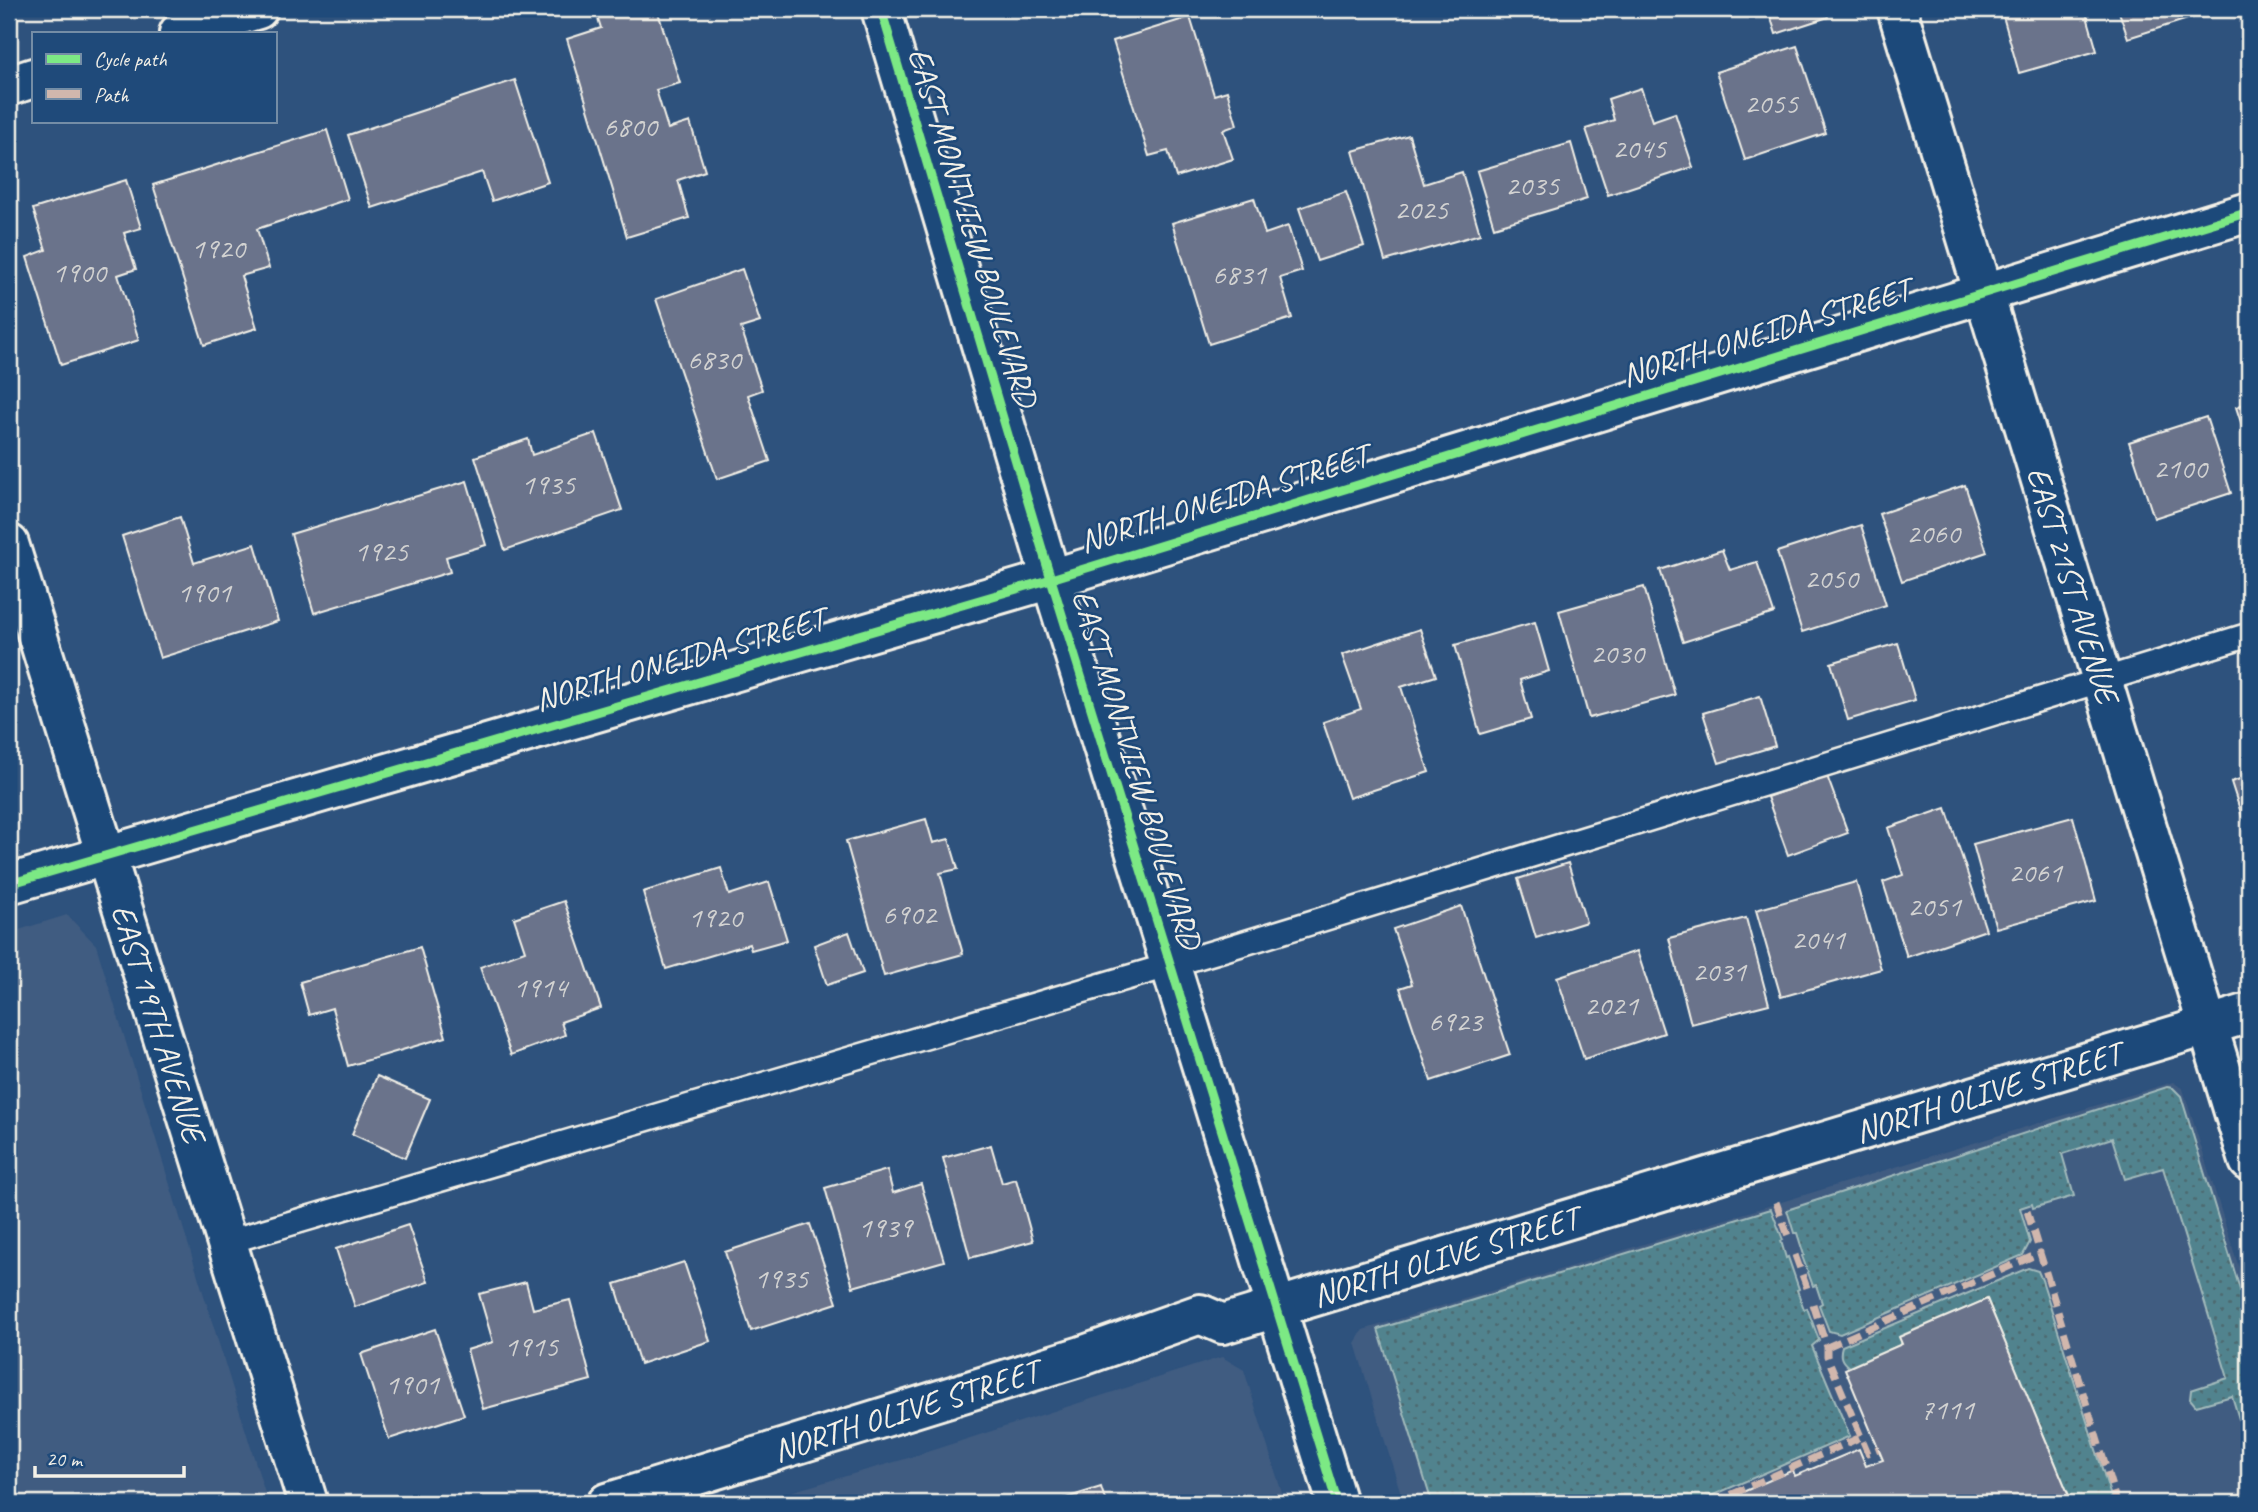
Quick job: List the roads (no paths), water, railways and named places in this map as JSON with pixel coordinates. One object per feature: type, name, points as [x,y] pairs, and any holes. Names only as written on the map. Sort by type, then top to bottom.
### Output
[{"type":"street","points":[[182,32],[258,9]]},
{"type":"street","name":"EAST MONTVIEW BOULEVARD","points":[[881,9],[1051,579],[1337,1503]]},
{"type":"street","name":"EAST 21ST AVENUE","points":[[1897,9],[2249,1161]]},
{"type":"street","points":[[9,86],[32,79]]},
{"type":"street","name":"NORTH ONEIDA STREET","points":[[9,884],[1051,579],[2249,212]]},
{"type":"street","name":"EAST 19TH AVENUE","points":[[9,544],[308,1503]]},
{"type":"street","name":"NORTH OLIVE STREET","points":[[607,1503],[1082,1356],[1200,1314],[1223,1324],[2249,1013]]},
{"type":"lane","points":[[227,1242],[1171,965],[2249,635]]}]
